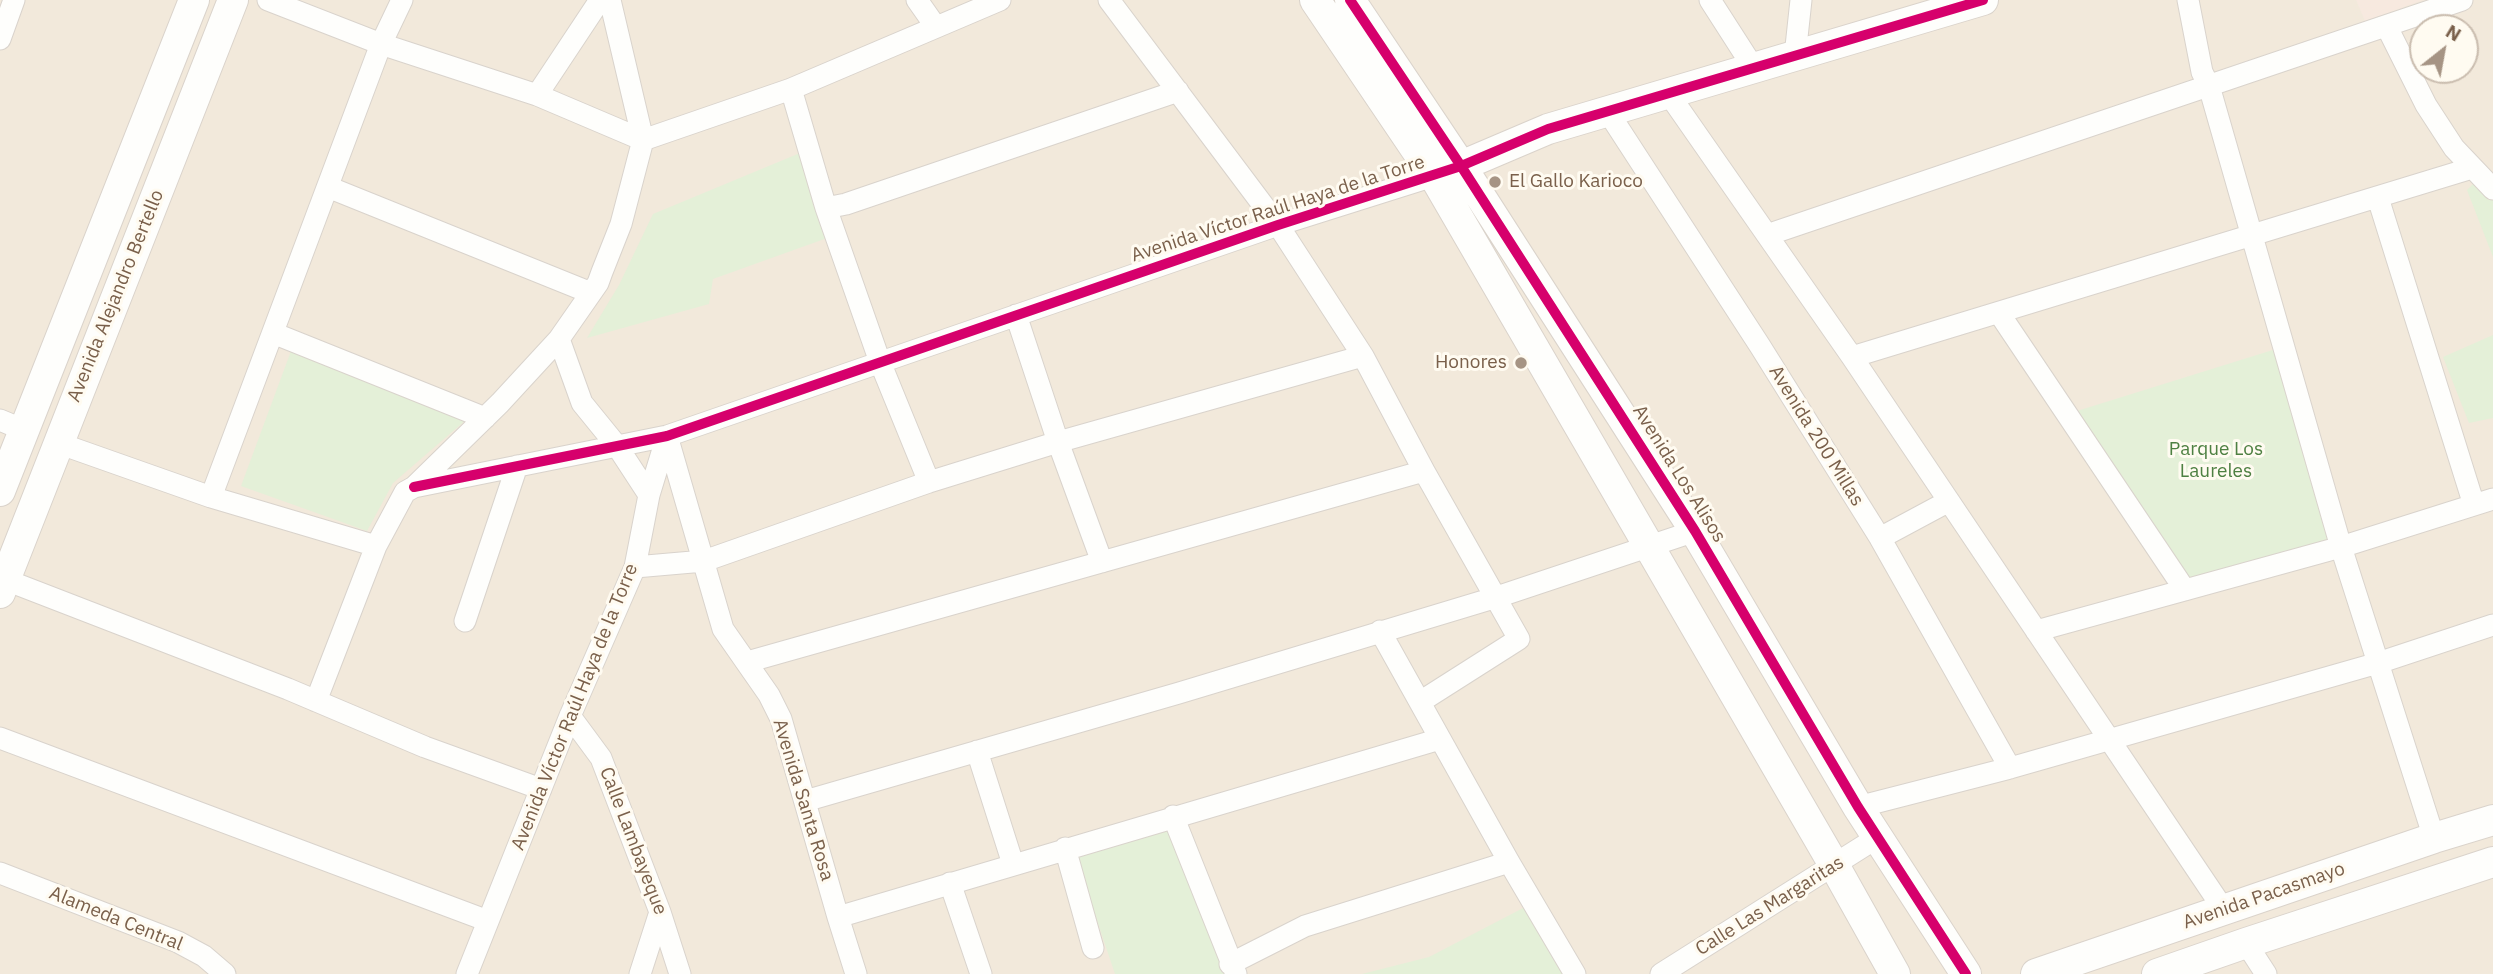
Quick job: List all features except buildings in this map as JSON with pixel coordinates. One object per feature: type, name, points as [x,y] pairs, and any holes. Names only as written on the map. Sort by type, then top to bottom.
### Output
[{"type":"street","points":[[0,39],[14,0]]},
{"type":"street","name":"Avenida Alejandro Bertello","points":[[0,491],[12,425],[194,0]]},
{"type":"street","name":"Avenida Alejandro Bertello","points":[[3,587],[233,0]]},
{"type":"street","points":[[268,0],[382,44],[537,95],[643,140],[791,89],[1000,0]]},
{"type":"street","points":[[211,497],[382,44],[402,0]]},
{"type":"street","points":[[537,95],[600,0]]},
{"type":"street","points":[[316,701],[376,546],[405,492],[414,487],[485,418],[559,339],[602,272],[621,223],[643,140],[610,0]]},
{"type":"street","points":[[917,0],[936,27]]},
{"type":"street","points":[[1109,0],[1278,225],[1363,356],[1519,639],[1420,702]]},
{"type":"street","name":"Avenida Los Alisos","points":[[1315,0],[1448,171],[1695,531],[1858,807],[1966,974]]},
{"type":"street","name":"Avenida Los Alisos","points":[[1350,0],[1448,171],[1649,547],[1895,974]]},
{"type":"street","points":[[1710,0],[1754,67]]},
{"type":"street","points":[[1795,56],[1801,0]]},
{"type":"street","name":"Avenida Víctor Raúl Haya de la Torre","points":[[467,974],[570,716],[635,567],[649,495],[667,436],[1278,225],[1448,171],[1548,129],[1983,0]]},
{"type":"street","points":[[2188,0],[2202,72],[2209,86],[2341,547],[2434,838]]},
{"type":"street","points":[[1767,235],[2462,0]]},
{"type":"street","points":[[2386,27],[2426,105],[2454,148],[2493,189]]},
{"type":"street","points":[[791,89],[826,208],[880,362],[929,481]]},
{"type":"street","points":[[826,208],[859,200],[1178,91]]},
{"type":"street","points":[[1668,93],[1852,358],[2224,910]]},
{"type":"street","name":"Avenida 200 Millas","points":[[1608,112],[1760,346],[1880,538],[2010,768]]},
{"type":"street","points":[[1852,358],[2472,168]]},
{"type":"street","points":[[328,187],[591,293]]},
{"type":"street","points":[[2036,631],[2341,547],[2484,502],[2378,198]]},
{"type":"street","points":[[1998,313],[2185,590]]},
{"type":"street","points":[[1016,315],[1102,562]]},
{"type":"street","points":[[273,332],[485,418]]},
{"type":"street","points":[[559,339],[582,403],[617,446],[649,495]]},
{"type":"street","points":[[635,567],[704,561],[929,481],[1363,356]]},
{"type":"street","points":[[414,487],[667,436]]},
{"type":"street","name":"Avenida Santa Rosa","points":[[667,436],[723,629],[747,662],[781,719],[856,974]]},
{"type":"street","points":[[58,443],[211,497],[376,546]]},
{"type":"street","points":[[465,621],[517,466]]},
{"type":"street","points":[[747,662],[1424,471]]},
{"type":"street","points":[[1880,538],[1948,501]]},
{"type":"street","points":[[805,801],[1179,693],[1497,597],[1695,531]]},
{"type":"street","points":[[3,587],[316,701],[425,747],[541,789]]},
{"type":"street","points":[[1858,807],[2010,768],[2378,663],[2493,625]]},
{"type":"street","points":[[1380,631],[1575,974]]},
{"type":"street","name":"Calle Lambayeque","points":[[570,716],[601,758],[660,912],[680,974]]},
{"type":"street","points":[[0,738],[488,922]]},
{"type":"street","points":[[838,917],[1440,739]]},
{"type":"street","points":[[977,751],[1013,864]]},
{"type":"street","points":[[1174,816],[1233,969],[1305,926],[1509,862]]},
{"type":"street","name":"Avenida Pacasmayo","points":[[2036,974],[2493,820]]},
{"type":"street","name":"Calle Las Margaritas","points":[[1661,974],[1878,837]]},
{"type":"street","points":[[1065,848],[1093,948]]},
{"type":"street","name":"Avenida Pacasmayo","points":[[2157,974],[2493,862]]},
{"type":"street","name":"Alameda Central","points":[[0,873],[178,942],[204,956],[225,974]]},
{"type":"street","points":[[950,883],[981,974]]},
{"type":"street","points":[[639,974],[660,912]]},
{"type":"street","points":[[2246,943],[2266,974]]},
{"type":"shaded area","points":[[0,0],[2493,0],[2493,974],[0,974]]},
{"type":"shaded area","points":[[2356,0],[2423,0],[2365,21]]},
{"type":"green space","points":[[800,153],[830,237],[713,279],[709,304],[587,338],[619,285],[653,214]]},
{"type":"green space","points":[[2474,183],[2493,197],[2493,257],[2467,190]]},
{"type":"green space","points":[[2493,335],[2493,418],[2469,423],[2443,357]]},
{"type":"green space","name":"Parque Los Laureles","points":[[2276,349],[2332,542],[2188,582],[2077,411]]},
{"type":"green space","points":[[291,351],[467,419],[393,483],[367,531],[241,486]]},
{"type":"green space","points":[[1166,824],[1227,974],[1115,974],[1074,852]]},
{"type":"green space","points":[[1527,906],[1567,974],[1362,974],[1429,957]]},
{"type":"cycle path","points":[[1350,0],[1461,166],[1695,531],[1858,807],[1966,974]]},
{"type":"cycle path","points":[[414,487],[667,436],[1278,225],[1461,166],[1548,129],[1983,0]]},
{"type":"place","name":"El Gallo Karioco","points":[[1495,182]]},
{"type":"place","name":"Honores","points":[[1521,363]]}]
